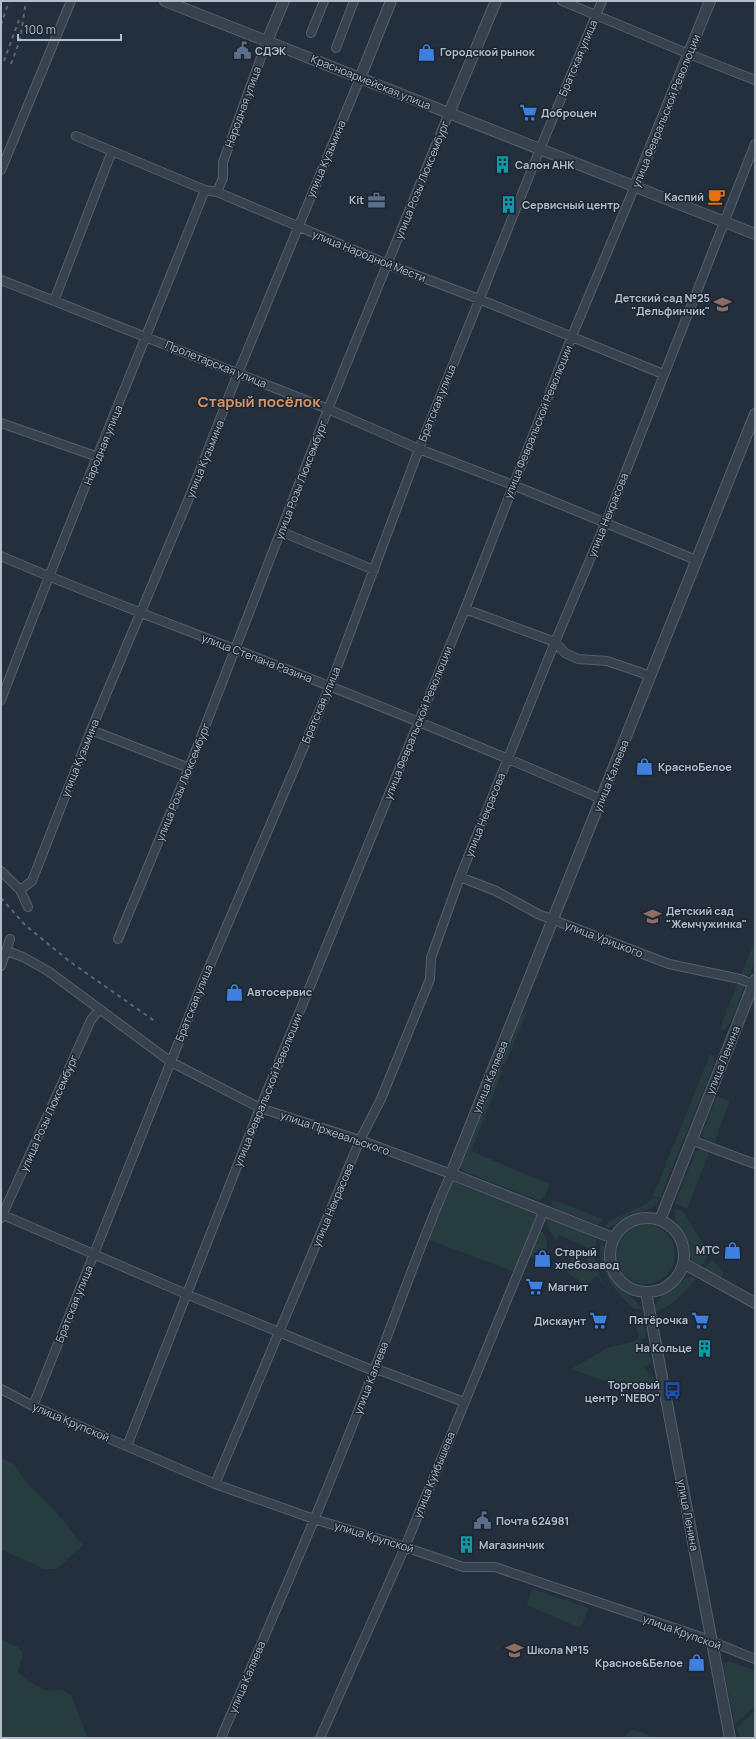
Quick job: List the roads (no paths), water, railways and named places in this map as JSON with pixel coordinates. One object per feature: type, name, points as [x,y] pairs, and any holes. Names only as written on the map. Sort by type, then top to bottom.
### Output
[{"type":"street","points":[[1,170],[71,1]]},
{"type":"street","name":"Красноармейская улица","points":[[165,1],[755,234]]},
{"type":"street","name":"Народная улица","points":[[217,192],[223,178],[223,162],[267,41],[284,1]]},
{"type":"street","points":[[311,34],[324,1]]},
{"type":"street","points":[[336,48],[354,1]]},
{"type":"street","name":"улица Кузьмина","points":[[20,890],[32,881],[91,730],[189,498],[238,373],[391,1]]},
{"type":"street","name":"улица Розы Люксембург","points":[[118,939],[189,768],[234,649],[282,532],[328,409],[496,1]]},
{"type":"street","points":[[562,1],[755,80]]},
{"type":"street","name":"Братская улица","points":[[33,1406],[204,979],[330,686],[419,448],[540,149],[602,1]]},
{"type":"street","name":"улица Февральской Революции","points":[[127,1446],[260,1108],[465,609],[572,336],[710,1]]},
{"type":"street","name":"улица Народной Мести","points":[[76,136],[205,190],[217,192],[387,264],[572,336],[663,374]]},
{"type":"street","name":"улица Некрасова","points":[[215,1484],[360,1140],[381,1099],[430,979],[431,958],[460,877],[555,642],[606,522],[663,374],[755,144]]},
{"type":"street","points":[[54,301],[112,152]]},
{"type":"street","name":"Народная улица","points":[[1,700],[48,577],[98,457],[205,190]]},
{"type":"street","name":"Пролетарская улица","points":[[1,280],[147,336],[696,560]]},
{"type":"street","name":"улица Каляева","points":[[221,1738],[314,1519],[374,1371],[412,1267],[451,1174],[696,560],[752,431],[755,414]]},
{"type":"street","points":[[1,423],[98,457]]},
{"type":"street","points":[[282,532],[374,570]]},
{"type":"street","name":"улица Степана Разина","points":[[1,556],[48,577],[141,614],[419,720],[601,799]]},
{"type":"street","points":[[465,609],[555,642],[565,653],[578,659],[607,660],[651,676]]},
{"type":"street","points":[[91,730],[189,768]]},
{"type":"street","points":[[1,871],[20,890],[28,907]]},
{"type":"street","name":"улица Урицкого","points":[[460,877],[496,891],[538,914],[669,964],[754,982]]},
{"type":"street","points":[[1,966],[10,939]]},
{"type":"street","name":"улица Пржевальского","points":[[7,951],[23,957],[48,971],[171,1062],[260,1108],[360,1140],[613,1238]]},
{"type":"street","name":"улица Ленина","points":[[660,1220],[754,982]]},
{"type":"street","name":"улица Розы Люксембург","points":[[2,1216],[91,1020],[100,1009]]},
{"type":"street","points":[[690,1143],[755,1164]]},
{"type":"street","name":"улица Куйбышева","points":[[320,1738],[405,1546],[544,1210]]},
{"type":"street","points":[[2,1216],[94,1253],[186,1294],[280,1331],[374,1371],[382,1371],[464,1402]]},
{"type":"street","points":[[646,1218],[660,1220],[671,1226],[680,1239],[684,1251],[683,1264],[678,1275],[670,1284],[659,1290],[646,1292],[628,1288],[615,1276],[609,1258],[610,1246],[613,1238],[623,1226],[633,1220],[646,1218]]},
{"type":"street","points":[[683,1264],[755,1303]]},
{"type":"street","name":"улица Ленина","points":[[646,1292],[730,1738]]},
{"type":"street","name":"улица Крупской","points":[[1,1389],[33,1406],[215,1484],[314,1519],[405,1546],[463,1567],[495,1567],[698,1636],[755,1659]]},
{"type":"railway","points":[[1,25],[9,1]]},
{"type":"railway","points":[[11,64],[20,40],[26,1]]},
{"type":"railway","points":[[4,61],[19,20]]},
{"type":"railway","points":[[1,898],[25,925],[69,961],[156,1022]]},
{"type":"place","name":"СДЭК","points":[[242,51]]},
{"type":"place","name":"Городской рынок","points":[[427,52]]},
{"type":"place","name":"Доброцен","points":[[528,113]]},
{"type":"place","name":"Салон АНК","points":[[502,165]]},
{"type":"place","name":"Каспий","points":[[717,197]]},
{"type":"place","name":"Kit","points":[[377,200]]},
{"type":"place","name":"Сервисный центр","points":[[509,205]]},
{"type":"place","name":"Детский сад №25 \"Дельфинчик\"","points":[[723,304]]},
{"type":"place","name":"КрасноБелое","points":[[645,767]]},
{"type":"place","name":"Детский сад \"Жемчужинка\"","points":[[653,917]]},
{"type":"place","name":"Автосервис","points":[[234,992]]},
{"type":"place","name":"МТС","points":[[733,1250]]},
{"type":"place","name":"Старый хлебозавод","points":[[542,1258]]},
{"type":"place","name":"Магнит","points":[[535,1287]]},
{"type":"place","name":"Пятёрочка","points":[[701,1320]]},
{"type":"place","name":"Дискаунт","points":[[599,1321]]},
{"type":"place","name":"На Кольце","points":[[705,1348]]},
{"type":"place","name":"Торговый центр \"NEBO\"","points":[[673,1391]]},
{"type":"place","name":"Почта 624981","points":[[483,1521]]},
{"type":"place","name":"Магазинчик","points":[[466,1545]]},
{"type":"place","name":"Школа №15","points":[[514,1650]]},
{"type":"place","name":"Красное&Белое","points":[[696,1663]]},
{"type":"district","name":"Старый посёлок","points":[[259,402]]}]
